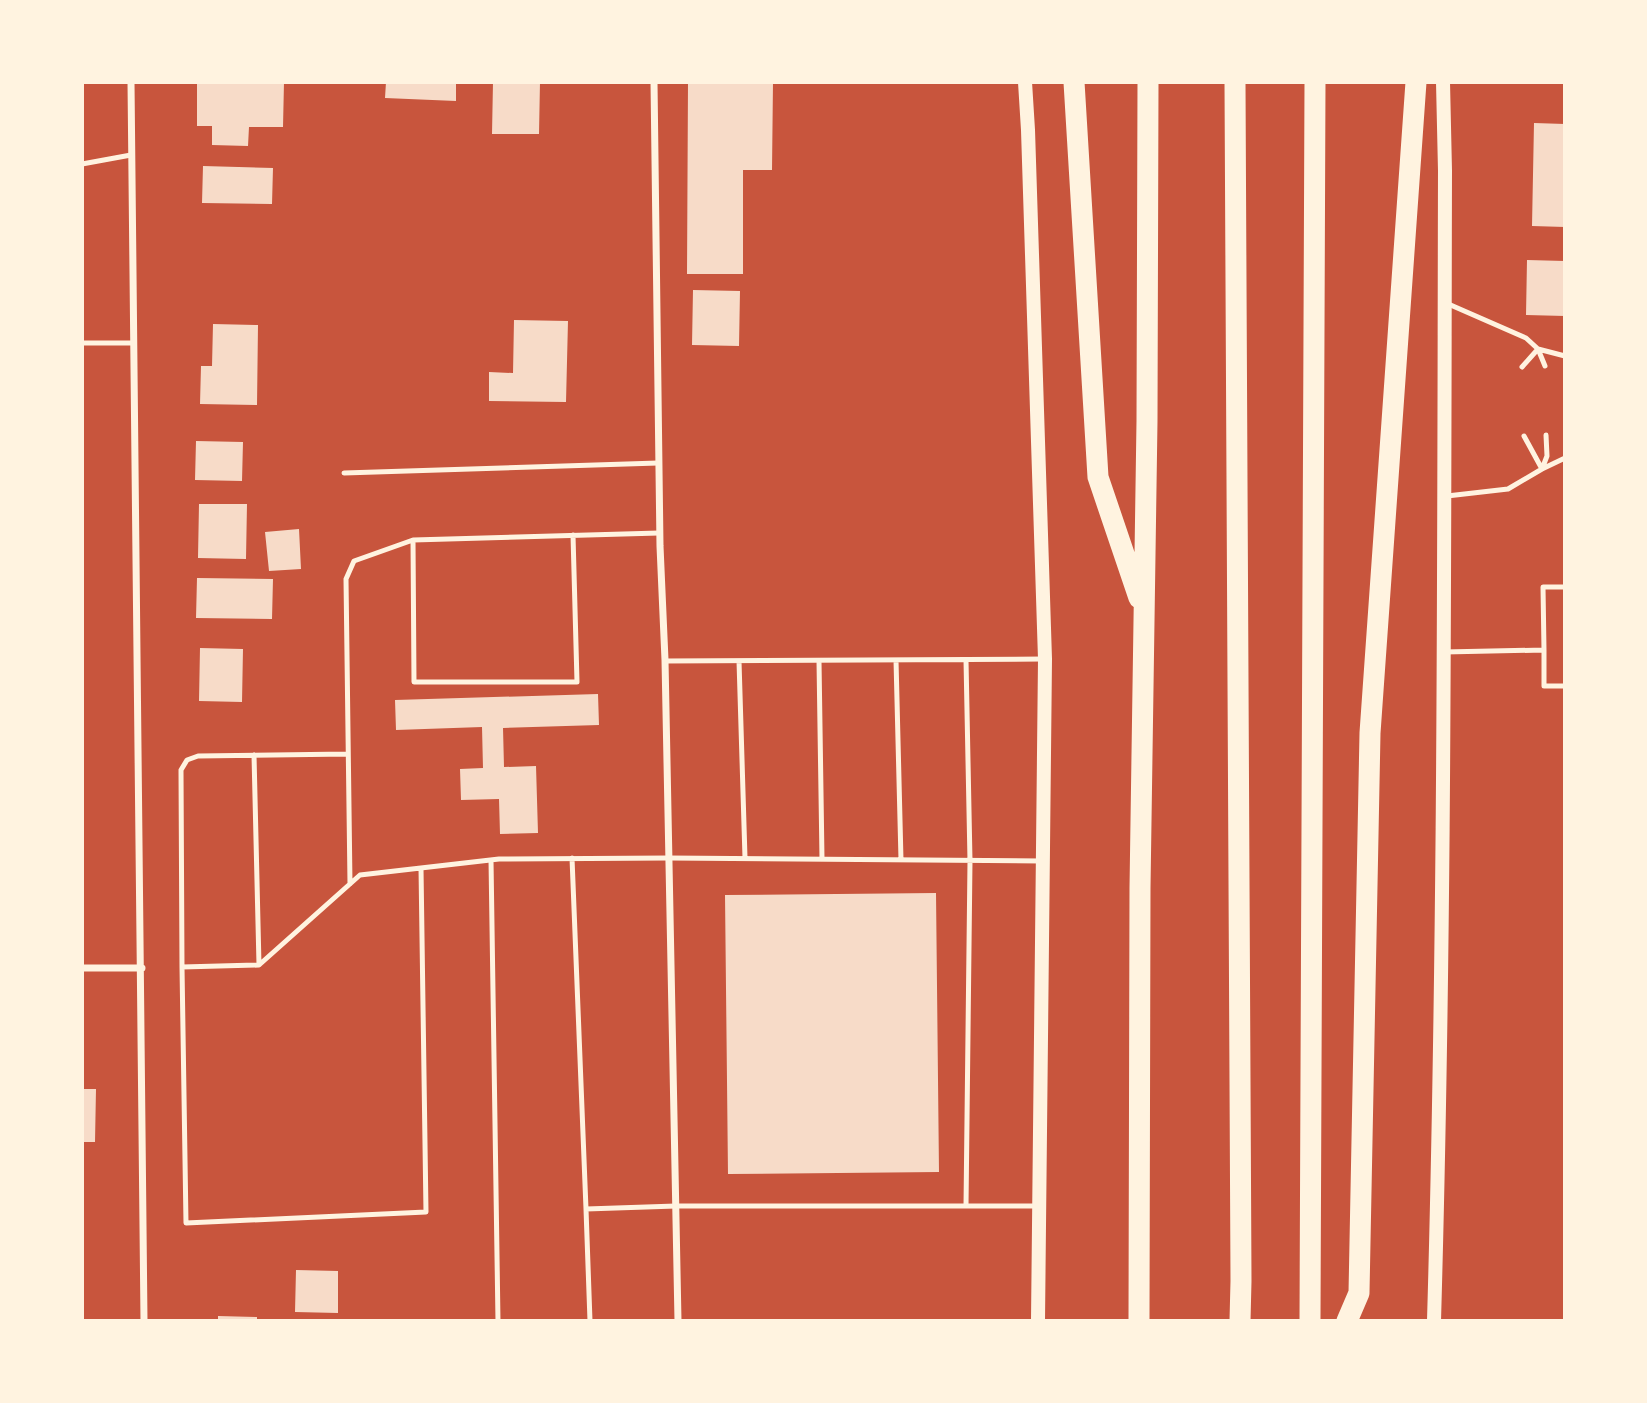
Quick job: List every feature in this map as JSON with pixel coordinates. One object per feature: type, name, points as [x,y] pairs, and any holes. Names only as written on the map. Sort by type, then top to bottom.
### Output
[{"type":"highway","points":[[1074,82],[1098,477],[1144,613]]},
{"type":"highway","points":[[1139,1321],[1140,888],[1147,421],[1148,82]]},
{"type":"highway","points":[[1235,82],[1240,1321]]},
{"type":"highway","points":[[1310,1321],[1315,82]]},
{"type":"highway","points":[[1347,1321],[1359,1293],[1370,733],[1416,82]]},
{"type":"main road","points":[[1025,82],[1045,659],[1038,1321]]},
{"type":"main road","points":[[1434,1321],[1439,1131],[1444,652],[1443,82]]},
{"type":"street","points":[[131,82],[144,1321]]},
{"type":"street","points":[[654,82],[659,533],[665,662],[678,1321]]},
{"type":"street","points":[[82,968],[142,968]]},
{"type":"lane","points":[[82,164],[131,155]]},
{"type":"lane","points":[[1444,302],[1526,338],[1538,349],[1545,366]]},
{"type":"lane","points":[[82,343],[132,343]]},
{"type":"lane","points":[[1538,349],[1565,356]]},
{"type":"lane","points":[[1522,368],[1538,349]]},
{"type":"lane","points":[[1542,470],[1547,456],[1546,435]]},
{"type":"lane","points":[[1524,436],[1542,470]]},
{"type":"lane","points":[[1444,496],[1508,489],[1565,458]]},
{"type":"lane","points":[[344,473],[658,463]]},
{"type":"lane","points":[[350,884],[346,579],[354,561],[413,540],[659,533]]},
{"type":"lane","points":[[413,540],[414,682],[578,682],[573,536]]},
{"type":"lane","points":[[1565,587],[1544,587],[1544,686],[1565,686]]},
{"type":"lane","points":[[1444,652],[1544,650]]},
{"type":"lane","points":[[665,662],[1045,659]]},
{"type":"lane","points":[[896,660],[901,860]]},
{"type":"lane","points":[[966,660],[970,861],[966,1206]]},
{"type":"lane","points":[[739,661],[745,859]]},
{"type":"lane","points":[[819,661],[822,859]]},
{"type":"lane","points":[[348,754],[198,756],[187,760],[181,770],[186,1223],[426,1212],[421,868]]},
{"type":"lane","points":[[254,755],[259,965]]},
{"type":"lane","points":[[182,967],[259,965],[360,874],[491,860],[669,858],[1042,861]]},
{"type":"lane","points":[[572,859],[590,1321]]},
{"type":"lane","points":[[491,860],[498,1321]]},
{"type":"lane","points":[[586,1209],[676,1206],[1038,1206]]},
{"type":"building","points":[[197,82],[284,82],[283,127],[249,127],[248,146],[212,145],[212,126],[197,126]]},
{"type":"building","points":[[386,82],[456,82],[456,101],[385,98]]},
{"type":"building","points":[[493,82],[540,82],[539,134],[492,134]]},
{"type":"building","points":[[688,82],[773,82],[772,170],[743,170],[743,274],[687,274]]},
{"type":"building","points":[[1534,123],[1565,124],[1565,227],[1532,226]]},
{"type":"building","points":[[203,166],[273,168],[272,204],[202,203]]},
{"type":"building","points":[[1527,260],[1565,261],[1565,316],[1526,315]]},
{"type":"building","points":[[693,290],[740,291],[739,346],[692,345]]},
{"type":"building","points":[[514,320],[568,321],[566,402],[489,401],[489,372],[513,373]]},
{"type":"building","points":[[213,324],[258,325],[257,405],[200,404],[201,366],[212,366]]},
{"type":"building","points":[[196,441],[243,442],[242,481],[195,480]]},
{"type":"building","points":[[199,504],[247,504],[246,559],[198,558]]},
{"type":"building","points":[[299,529],[301,569],[269,571],[265,532]]},
{"type":"building","points":[[197,578],[273,579],[272,619],[196,618]]},
{"type":"building","points":[[200,648],[243,649],[242,702],[199,701]]},
{"type":"building","points":[[598,694],[599,725],[503,728],[504,767],[536,766],[538,833],[500,834],[499,799],[461,800],[460,769],[483,768],[482,727],[396,730],[395,700]]},
{"type":"building","points":[[936,893],[939,1172],[728,1174],[725,895]]},
{"type":"building","points":[[82,1089],[96,1089],[95,1142],[82,1142]]},
{"type":"building","points":[[296,1270],[338,1271],[338,1313],[295,1312]]},
{"type":"building","points":[[218,1316],[257,1317],[257,1321],[218,1321]]}]
